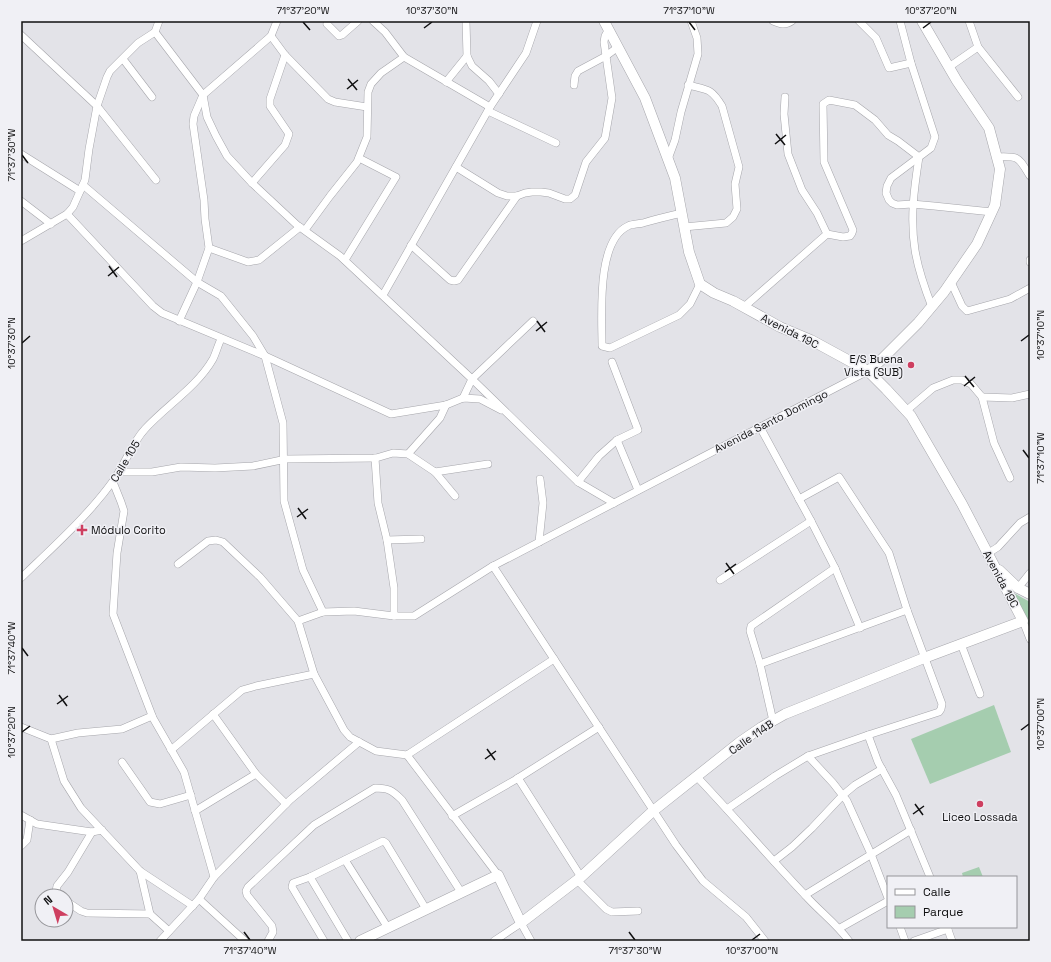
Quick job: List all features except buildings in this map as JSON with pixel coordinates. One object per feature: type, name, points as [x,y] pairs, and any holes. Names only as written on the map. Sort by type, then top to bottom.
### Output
[{"type":"street","points":[[21,241],[67,214],[73,207],[85,180],[97,106],[107,77],[110,71],[138,43],[155,32],[159,21]]},
{"type":"street","points":[[179,321],[197,282],[209,248],[193,124],[194,116],[203,95],[270,36],[277,21]]},
{"type":"street","points":[[327,24],[339,36],[358,21]]},
{"type":"street","points":[[373,21],[385,32],[404,57],[489,109],[556,143]]},
{"type":"street","points":[[466,21],[467,56],[472,66],[489,81],[499,94]]},
{"type":"street","points":[[382,295],[489,109],[526,53],[537,21]]},
{"type":"street","points":[[668,159],[675,140],[688,85],[698,54],[697,38],[691,21]]},
{"type":"street","points":[[773,21],[781,25],[792,21]]},
{"type":"street","points":[[859,21],[876,38],[889,68],[911,63]]},
{"type":"street","points":[[900,21],[911,63],[935,137],[931,148],[891,178],[887,186],[886,193],[889,200],[897,205],[912,204],[992,212]]},
{"type":"street","name":"Avenida Santo Domingo","points":[[298,621],[323,612],[354,611],[394,616],[414,616],[493,566],[868,371],[889,352],[932,307],[977,244],[995,205],[1000,169],[989,128],[949,67],[922,21]]},
{"type":"street","points":[[969,21],[978,47],[1018,97]]},
{"type":"street","points":[[607,25],[645,98],[676,178],[689,252],[700,284],[690,304],[679,315],[610,348],[602,346],[602,295],[605,263],[609,249],[617,234],[627,227],[682,213]]},
{"type":"street","points":[[456,167],[498,193],[507,196],[541,192],[549,193],[565,200],[570,199],[575,195],[586,162],[605,138],[612,98],[604,42],[607,25]]},
{"type":"street","points":[[155,32],[203,95],[208,116],[216,136],[228,156],[252,183],[302,229],[344,260],[472,379],[578,482],[614,503]]},
{"type":"street","points":[[21,35],[97,106],[156,180]]},
{"type":"street","points":[[270,36],[285,55],[328,99],[335,102],[367,106]]},
{"type":"street","points":[[574,85],[575,76],[578,71],[606,56],[618,47]]},
{"type":"street","points":[[949,67],[978,47]]},
{"type":"street","points":[[252,183],[285,145],[289,134],[270,106],[270,99],[285,55]]},
{"type":"street","points":[[446,82],[467,56]]},
{"type":"street","points":[[209,248],[248,262],[259,260],[302,229],[359,158],[367,136],[368,92],[371,84],[381,72],[404,57]]},
{"type":"street","points":[[123,59],[152,97]]},
{"type":"street","points":[[684,227],[726,223],[733,217],[737,209],[735,184],[739,167],[722,106],[711,91],[688,85]]},
{"type":"street","points":[[784,97],[788,154],[802,190],[817,213],[827,234]]},
{"type":"street","points":[[744,307],[827,234],[850,236],[852,233],[853,230],[824,162],[825,101],[829,100],[855,105],[875,120],[888,135],[919,158]]},
{"type":"street","points":[[21,154],[81,188],[197,282],[221,296],[253,336],[265,356],[283,423],[284,501],[303,570],[323,612]]},
{"type":"street","points":[[997,157],[1014,156],[1018,158],[1030,176]]},
{"type":"street","points":[[344,260],[396,177],[359,158]]},
{"type":"street","points":[[919,158],[912,204],[912,220],[915,251],[932,307]]},
{"type":"street","points":[[411,245],[450,280],[458,280],[517,196]]},
{"type":"street","points":[[21,201],[51,224]]},
{"type":"street","points":[[67,214],[153,306],[162,313],[179,321],[220,339],[265,356],[391,414],[446,405],[463,398],[480,399],[508,414]]},
{"type":"street","points":[[951,282],[962,306],[967,311],[1010,299],[1030,288]]},
{"type":"street","name":"Avenida 19C","points":[[700,284],[780,327],[811,340],[868,371],[911,416],[962,504],[1023,621]]},
{"type":"street","points":[[463,398],[472,379],[533,322]]},
{"type":"street","name":"Calle 105","points":[[21,578],[78,522],[113,482],[144,429],[198,378],[213,358],[220,339]]},
{"type":"street","points":[[578,482],[599,456],[617,440],[638,430],[612,362]]},
{"type":"street","points":[[906,411],[932,388],[953,380],[962,380],[971,384],[982,396],[994,443],[1010,478]]},
{"type":"street","points":[[982,396],[1012,398],[1030,394]]},
{"type":"street","points":[[408,454],[440,418],[446,405]]},
{"type":"street","points":[[760,427],[811,521],[834,568],[860,628]]},
{"type":"street","points":[[617,440],[638,490]]},
{"type":"street","points":[[119,472],[152,472],[181,467],[215,468],[253,466],[283,459],[375,458],[394,453],[408,454],[436,472],[455,496]]},
{"type":"street","points":[[375,458],[378,503],[387,540],[394,588],[394,616]]},
{"type":"street","points":[[436,472],[488,464]]},
{"type":"street","points":[[727,809],[775,776],[808,756],[939,712],[942,704],[907,610],[889,553],[839,477],[799,499]]},
{"type":"street","points":[[539,542],[543,503],[540,479]]},
{"type":"street","points":[[113,482],[122,502],[124,511],[117,553],[113,614],[152,716],[184,772],[214,877]]},
{"type":"street","points":[[1030,517],[1020,523],[990,558],[1018,588],[1030,594]]},
{"type":"street","points":[[720,580],[811,521]]},
{"type":"street","points":[[387,540],[421,539]]},
{"type":"street","points":[[178,564],[208,541],[216,540],[223,542],[260,577],[298,621],[314,674],[344,730],[350,737],[376,751],[407,755],[554,659]]},
{"type":"street","points":[[493,566],[653,811],[702,881],[746,917],[765,941]]},
{"type":"street","points":[[773,721],[760,664],[750,631],[751,626],[834,568]]},
{"type":"street","points":[[1018,588],[1030,573]]},
{"type":"street","points":[[760,664],[907,610]]},
{"type":"street","points":[[1023,621],[1030,639]]},
{"type":"street","name":"Calle 114B","points":[[520,923],[579,878],[653,811],[740,742],[784,714],[924,658],[1023,621]]},
{"type":"street","points":[[961,644],[980,694]]},
{"type":"street","points":[[171,750],[242,690],[314,674]]},
{"type":"street","points":[[213,714],[256,774],[286,804]]},
{"type":"street","points":[[21,727],[51,739],[78,733],[122,729],[152,716]]},
{"type":"street","points":[[452,816],[518,778],[599,727]]},
{"type":"street","points":[[868,735],[882,769],[896,795],[930,876]]},
{"type":"street","points":[[51,739],[64,781],[81,808],[140,871],[193,906]]},
{"type":"street","points":[[160,941],[199,899],[214,877],[286,804],[359,742]]},
{"type":"street","points":[[407,755],[498,875],[520,923],[531,941]]},
{"type":"street","points":[[808,756],[847,801],[871,854],[887,897]]},
{"type":"street","points":[[122,762],[150,802],[160,804],[191,795]]},
{"type":"street","points":[[774,861],[797,842],[855,785],[882,769]]},
{"type":"street","points":[[195,811],[256,774]]},
{"type":"street","points":[[697,777],[822,914],[840,928],[849,941]]},
{"type":"street","points":[[518,778],[579,878],[606,909],[612,912],[638,911]]},
{"type":"street","points":[[268,941],[273,932],[272,926],[247,895],[246,891],[248,887],[314,825],[375,788],[386,788],[395,793],[402,800],[461,892]]},
{"type":"street","points":[[21,815],[37,824],[92,832],[102,830]]},
{"type":"street","points":[[21,846],[27,840],[30,820]]},
{"type":"street","points":[[805,895],[911,830]]},
{"type":"street","points":[[57,888],[92,832]]},
{"type":"street","points":[[324,941],[292,887],[293,883],[310,877],[383,841],[426,909]]},
{"type":"street","points":[[345,860],[388,928]]},
{"type":"street","points":[[140,871],[150,914],[169,931]]},
{"type":"street","points":[[360,941],[498,875]]},
{"type":"street","points":[[310,877],[348,941]]},
{"type":"street","points":[[199,899],[245,941]]},
{"type":"street","points":[[840,928],[887,901]]},
{"type":"street","points":[[74,906],[87,913],[150,914]]},
{"type":"street","points":[[494,941],[520,923]]},
{"type":"street","points":[[900,928],[905,941]]},
{"type":"street","points":[[914,941],[947,928],[952,941]]},
{"type":"green space","points":[[1014,593],[1030,602],[1030,630]]},
{"type":"green space","points":[[994,705],[1011,752],[930,784],[911,739]]},
{"type":"green space","points":[[979,867],[983,876],[963,876],[962,873]]},
{"type":"place","name":"E/S Buena Vista (SUB)","points":[[911,365]]},
{"type":"place","name":"Módulo Corito","points":[[82,530]]},
{"type":"place","name":"Liceo Lossada","points":[[980,804]]}]
